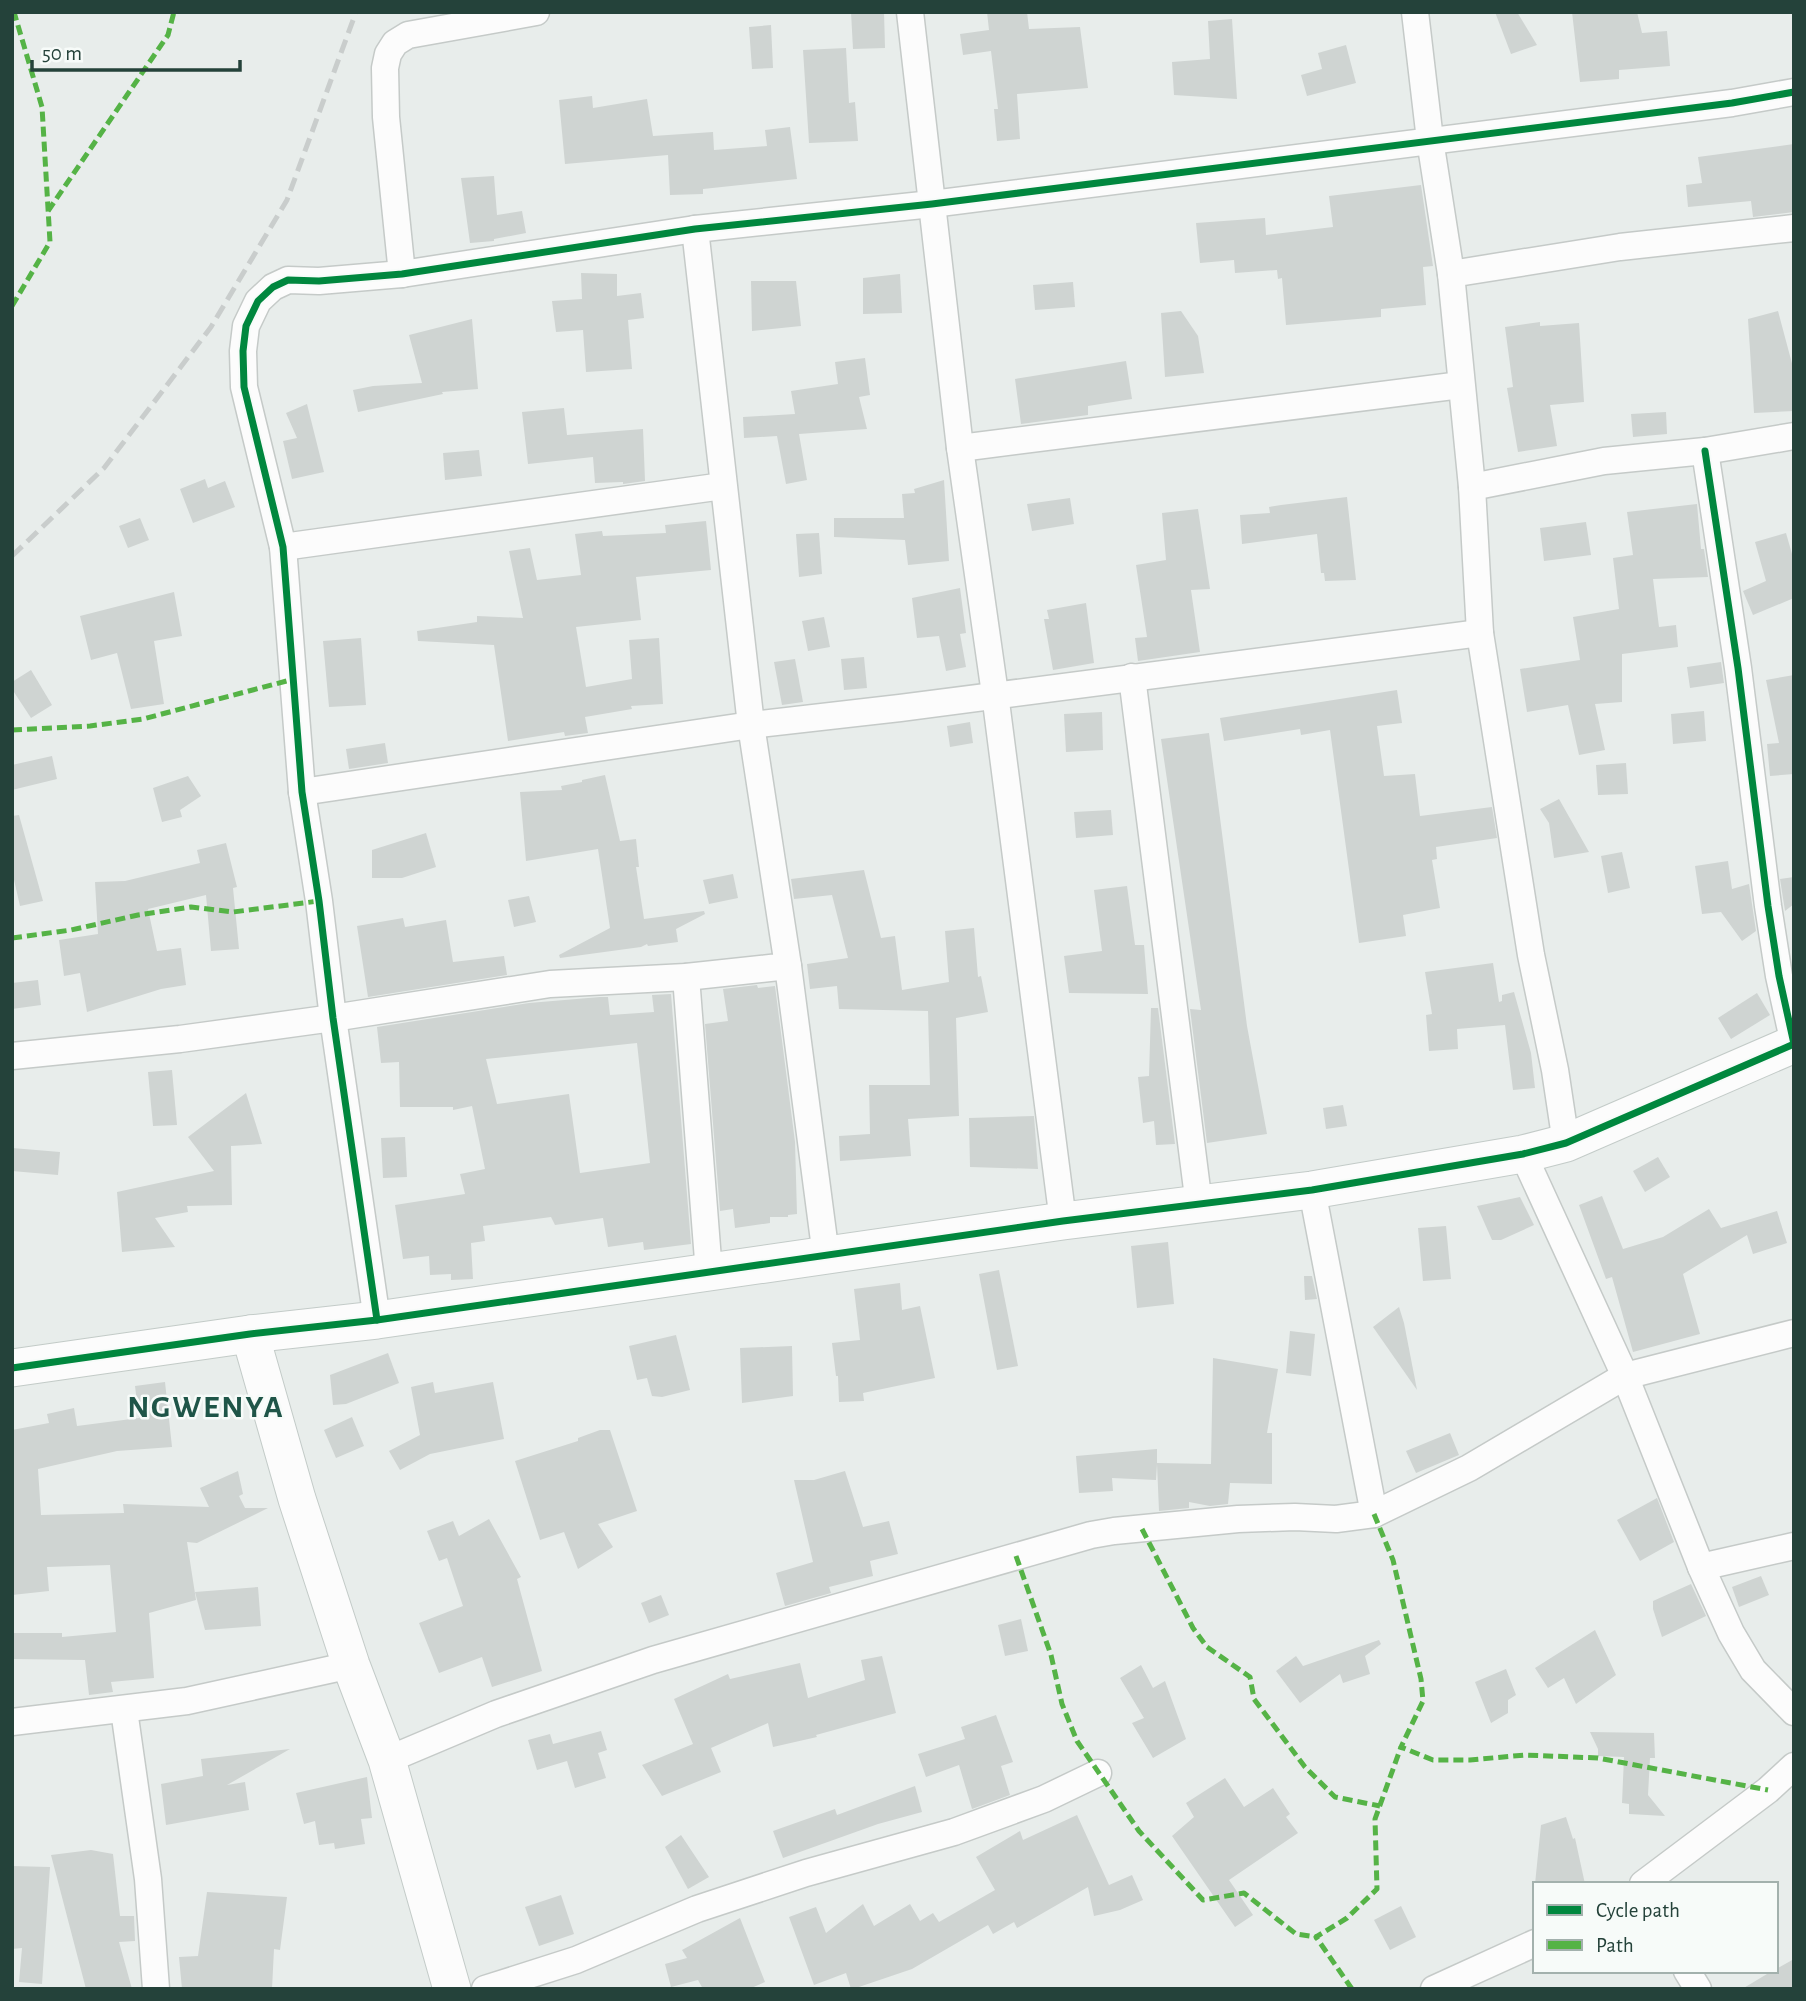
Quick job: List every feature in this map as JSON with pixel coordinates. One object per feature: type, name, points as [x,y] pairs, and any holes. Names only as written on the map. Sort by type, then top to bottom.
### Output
[{"type":"street","points":[[401,274],[386,117],[385,68],[388,54],[396,43],[408,35],[536,12]]},
{"type":"street","points":[[910,12],[960,448],[995,694],[1063,1221]]},
{"type":"street","points":[[1415,12],[1430,140],[1451,274],[1472,488],[1480,633],[1531,955],[1555,1070],[1566,1143]]},
{"type":"street","points":[[377,1320],[302,792],[283,547],[244,387],[243,351],[246,326],[258,301],[273,287],[288,281],[401,274],[695,229],[932,204],[1732,103],[1794,92]]},
{"type":"street","points":[[1451,274],[1620,247],[1794,228]]},
{"type":"street","points":[[695,229],[751,725],[788,967],[826,1256]]},
{"type":"street","points":[[960,448],[1461,385]]},
{"type":"street","points":[[1472,488],[1604,461],[1705,451],[1794,436]]},
{"type":"street","points":[[12,1368],[250,1334],[377,1320],[1063,1221],[1312,1190],[1522,1154],[1566,1143],[1794,1044],[1779,976],[1768,906],[1738,668],[1705,451]]},
{"type":"street","points":[[283,547],[723,485]]},
{"type":"street","points":[[302,792],[751,725],[1480,633]]},
{"type":"street","points":[[1132,677],[1199,1205]]},
{"type":"street","points":[[12,1056],[180,1039],[550,984],[686,977],[788,967]]},
{"type":"street","points":[[686,977],[709,1273]]},
{"type":"street","points":[[1522,1154],[1625,1376],[1701,1567],[1731,1633],[1753,1670],[1794,1712]]},
{"type":"street","points":[[1312,1190],[1374,1514]]},
{"type":"street","points":[[387,1760],[496,1714],[653,1660],[1091,1535],[1238,1519],[1336,1519],[1374,1514],[1469,1468],[1625,1376],[1794,1333]]},
{"type":"street","points":[[250,1334],[282,1449],[351,1665],[387,1760],[452,1989]]},
{"type":"street","points":[[1701,1567],[1794,1546]]},
{"type":"street","points":[[12,1722],[187,1701],[351,1665]]},
{"type":"street","points":[[124,1710],[148,1879],[156,1989]]},
{"type":"street","points":[[1646,1882],[1768,1790],[1794,1766]]},
{"type":"street","points":[[485,1989],[576,1960],[697,1909],[782,1881],[954,1832],[1044,1799],[1098,1773]]},
{"type":"street","points":[[1434,1989],[1533,1944]]},
{"type":"street","points":[[1688,1973],[1698,1989]]},
{"type":"building","points":[[851,12],[884,12],[885,48],[853,49]]},
{"type":"building","points":[[987,12],[1027,12],[1029,29],[1080,27],[1088,88],[1017,94],[1020,139],[997,141],[994,109],[998,109],[991,51],[963,55],[960,34],[989,30]]},
{"type":"building","points":[[1495,12],[1517,12],[1537,45],[1511,54]]},
{"type":"building","points":[[1572,12],[1637,12],[1642,33],[1667,31],[1670,66],[1619,70],[1619,79],[1580,82]]},
{"type":"building","points":[[1232,19],[1237,99],[1174,95],[1172,62],[1210,59],[1208,21]]},
{"type":"building","points":[[771,25],[773,68],[752,69],[749,27]]},
{"type":"building","points":[[1346,45],[1356,83],[1307,96],[1301,75],[1322,69],[1318,53]]},
{"type":"building","points":[[846,48],[849,103],[855,102],[858,141],[809,143],[803,50]]},
{"type":"building","points":[[592,96],[593,108],[647,99],[653,136],[713,132],[714,150],[767,146],[765,130],[790,127],[797,179],[703,189],[703,194],[670,195],[668,155],[565,164],[559,100]]},
{"type":"building","points":[[1794,144],[1794,212],[1753,217],[1751,201],[1688,207],[1686,185],[1702,183],[1698,157]]},
{"type":"building","points":[[494,176],[497,215],[522,211],[526,233],[494,241],[470,243],[461,178]]},
{"type":"building","points":[[1421,185],[1433,266],[1423,267],[1426,305],[1381,309],[1381,317],[1286,325],[1282,278],[1278,279],[1277,270],[1235,273],[1234,260],[1200,263],[1196,223],[1265,218],[1266,235],[1333,227],[1329,196]]},
{"type":"building","points":[[581,273],[617,274],[617,296],[641,293],[644,318],[628,320],[632,369],[586,372],[583,330],[556,332],[552,301],[582,299]]},
{"type":"building","points":[[900,274],[902,313],[863,314],[863,278]]},
{"type":"building","points":[[751,281],[796,281],[801,326],[752,331]]},
{"type":"building","points":[[1073,282],[1075,307],[1035,310],[1033,285]]},
{"type":"building","points":[[1181,311],[1198,336],[1204,373],[1165,377],[1161,313]]},
{"type":"building","points":[[1778,311],[1794,371],[1794,411],[1754,413],[1748,319]]},
{"type":"building","points":[[472,319],[478,389],[442,392],[443,394],[358,412],[353,390],[422,383],[409,335]]},
{"type":"building","points":[[1540,322],[1540,326],[1579,323],[1584,402],[1550,405],[1557,446],[1518,452],[1507,388],[1513,387],[1505,327]]},
{"type":"building","points":[[865,358],[870,395],[859,397],[867,429],[799,434],[807,480],[786,484],[777,436],[744,438],[743,417],[795,414],[791,391],[838,384],[835,362]]},
{"type":"building","points":[[1126,361],[1132,399],[1088,406],[1088,415],[1021,424],[1015,379]]},
{"type":"building","points":[[307,404],[324,472],[292,479],[283,441],[297,438],[286,413]]},
{"type":"building","points":[[564,408],[567,435],[643,429],[645,481],[623,484],[595,483],[593,457],[528,464],[522,412]]},
{"type":"building","points":[[1666,412],[1667,434],[1633,437],[1631,414]]},
{"type":"building","points":[[479,450],[482,476],[445,480],[443,453]]},
{"type":"building","points":[[205,479],[208,488],[225,481],[235,507],[193,523],[180,489]]},
{"type":"building","points":[[944,480],[949,561],[908,565],[905,540],[834,537],[834,518],[904,518],[902,494],[915,493],[914,489]]},
{"type":"building","points":[[1347,497],[1356,580],[1325,581],[1324,573],[1321,573],[1317,534],[1242,544],[1240,515],[1270,513],[1269,507]]},
{"type":"building","points":[[1070,498],[1074,524],[1032,531],[1027,504]]},
{"type":"building","points":[[1697,504],[1701,549],[1704,549],[1708,577],[1653,579],[1659,627],[1676,625],[1678,647],[1622,654],[1622,702],[1595,704],[1605,750],[1579,755],[1568,705],[1527,712],[1520,669],[1580,660],[1573,617],[1619,609],[1613,558],[1633,555],[1627,512]]},
{"type":"building","points":[[1198,509],[1210,589],[1191,590],[1200,652],[1138,661],[1135,638],[1147,637],[1136,565],[1166,560],[1162,513]]},
{"type":"building","points":[[140,518],[149,540],[128,548],[119,526]]},
{"type":"building","points":[[706,521],[711,570],[636,577],[641,620],[576,627],[586,687],[632,679],[629,640],[659,638],[663,704],[631,706],[632,709],[585,717],[588,733],[565,736],[564,732],[508,741],[494,645],[418,641],[417,631],[477,622],[477,616],[523,618],[509,551],[530,548],[537,580],[581,575],[575,534],[602,531],[603,536],[666,533],[665,525]]},
{"type":"building","points":[[1586,522],[1591,555],[1544,561],[1540,528]]},
{"type":"building","points":[[819,533],[822,574],[799,577],[796,534]]},
{"type":"building","points":[[1786,533],[1794,561],[1794,598],[1753,615],[1743,591],[1766,581],[1755,542]]},
{"type":"building","points":[[960,588],[966,633],[960,634],[966,667],[946,671],[939,636],[917,638],[912,598]]},
{"type":"building","points":[[174,592],[182,636],[154,641],[164,704],[131,709],[117,653],[91,660],[80,616]]},
{"type":"building","points":[[1086,603],[1094,663],[1053,670],[1044,619],[1049,619],[1047,610]]},
{"type":"building","points":[[824,617],[830,647],[808,651],[802,621]]},
{"type":"building","points":[[361,638],[366,705],[329,707],[323,641]]},
{"type":"building","points":[[864,657],[867,688],[844,690],[841,659]]},
{"type":"building","points":[[795,659],[803,702],[782,705],[774,662]]},
{"type":"building","points":[[1721,662],[1724,683],[1690,688],[1687,667]]},
{"type":"building","points":[[31,670],[52,705],[31,718],[12,689],[12,682]]},
{"type":"building","points":[[1794,675],[1794,774],[1770,776],[1767,744],[1779,743],[1766,680]]},
{"type":"building","points":[[1397,690],[1402,723],[1377,726],[1384,776],[1415,774],[1420,816],[1492,807],[1497,838],[1436,847],[1437,859],[1432,860],[1440,908],[1403,915],[1406,936],[1359,943],[1330,730],[1301,735],[1300,729],[1224,741],[1220,718]]},
{"type":"building","points":[[1704,711],[1706,741],[1673,744],[1671,714]]},
{"type":"building","points":[[1102,712],[1103,750],[1066,752],[1064,714]]},
{"type":"building","points":[[970,722],[973,743],[950,747],[947,726]]},
{"type":"building","points":[[1209,733],[1247,1026],[1267,1134],[1207,1143],[1190,1009],[1201,1010],[1161,739]]},
{"type":"building","points":[[385,743],[388,763],[349,769],[346,749]]},
{"type":"building","points":[[52,756],[57,779],[12,790],[12,765]]},
{"type":"building","points":[[1626,763],[1628,794],[1598,795],[1596,765]]},
{"type":"building","points":[[605,775],[620,841],[636,839],[639,867],[636,867],[644,919],[704,911],[705,914],[676,929],[678,942],[647,944],[560,958],[559,955],[610,928],[598,849],[526,861],[520,792],[562,790],[561,786]]},
{"type":"building","points":[[188,776],[201,796],[180,810],[182,817],[162,822],[153,788]]},
{"type":"building","points":[[1559,799],[1589,852],[1554,858],[1549,823],[1540,809]]},
{"type":"building","points":[[1111,810],[1113,835],[1076,838],[1074,812]]},
{"type":"building","points":[[19,815],[43,901],[20,906],[12,871],[12,816]]},
{"type":"building","points":[[426,833],[436,867],[402,878],[372,878],[372,850]]},
{"type":"building","points":[[226,843],[237,887],[233,888],[239,949],[211,951],[206,895],[148,909],[157,951],[181,948],[186,985],[161,989],[87,1012],[80,973],[64,976],[59,940],[98,934],[95,882],[125,881],[200,863],[197,850]]},
{"type":"building","points":[[1622,852],[1630,888],[1608,893],[1601,856]]},
{"type":"building","points":[[1728,861],[1732,889],[1749,884],[1756,931],[1742,941],[1721,912],[1702,914],[1695,866]]},
{"type":"building","points":[[864,870],[881,938],[895,936],[902,990],[949,982],[945,931],[974,928],[978,977],[981,976],[988,1012],[956,1018],[959,1116],[908,1119],[911,1156],[840,1161],[839,1136],[870,1134],[869,1085],[930,1085],[928,1011],[839,1009],[837,986],[810,989],[807,964],[848,958],[832,895],[794,899],[791,879]]},
{"type":"building","points":[[733,874],[738,898],[709,904],[703,880]]},
{"type":"building","points":[[1794,877],[1794,904],[1785,911],[1780,879]]},
{"type":"building","points":[[1127,886],[1135,945],[1144,945],[1148,994],[1069,993],[1064,956],[1102,951],[1094,890]]},
{"type":"building","points":[[529,896],[536,922],[514,927],[508,900]]},
{"type":"building","points":[[403,918],[405,927],[446,920],[453,962],[504,956],[507,975],[368,997],[357,926]]},
{"type":"building","points":[[1493,963],[1499,1002],[1502,1001],[1502,995],[1514,992],[1531,1053],[1535,1088],[1513,1090],[1505,1025],[1457,1029],[1458,1049],[1429,1051],[1426,1015],[1432,1014],[1425,972]]},
{"type":"building","points":[[38,980],[41,1005],[12,1009],[12,983]]},
{"type":"building","points":[[757,985],[758,988],[775,986],[795,1142],[797,1214],[770,1217],[770,1223],[735,1228],[733,1209],[720,1211],[705,1024],[728,1021],[723,989]]},
{"type":"building","points":[[1757,993],[1770,1015],[1731,1039],[1718,1018]]},
{"type":"building","points":[[671,994],[691,1244],[644,1250],[643,1242],[608,1247],[603,1218],[555,1225],[551,1217],[483,1226],[485,1241],[471,1243],[473,1279],[451,1280],[451,1274],[430,1275],[429,1256],[403,1259],[395,1205],[465,1194],[460,1174],[485,1169],[472,1106],[453,1110],[453,1107],[400,1107],[399,1062],[381,1063],[377,1027],[529,1003],[600,997],[608,997],[610,1015],[654,1012],[652,995]],"holes":[[[637,1043],[650,1163],[580,1173],[569,1094],[497,1104],[486,1059]]]},
{"type":"building","points":[[1151,1008],[1158,1008],[1175,1144],[1156,1145],[1154,1121],[1143,1123],[1138,1077],[1149,1076]]},
{"type":"building","points":[[172,1070],[177,1125],[153,1126],[148,1072]]},
{"type":"building","points":[[246,1093],[262,1144],[231,1146],[232,1205],[187,1206],[188,1212],[155,1218],[175,1247],[122,1252],[117,1192],[214,1171],[188,1137]]},
{"type":"building","points":[[1343,1105],[1347,1126],[1326,1129],[1323,1108]]},
{"type":"building","points":[[1034,1116],[1038,1169],[970,1167],[969,1118]]},
{"type":"building","points":[[405,1137],[407,1177],[383,1178],[381,1138]]},
{"type":"building","points":[[12,1148],[60,1152],[58,1175],[12,1171]]},
{"type":"building","points":[[1658,1157],[1670,1177],[1645,1192],[1633,1171]]},
{"type":"building","points":[[1602,1196],[1623,1249],[1663,1237],[1709,1209],[1721,1228],[1777,1211],[1787,1243],[1753,1254],[1747,1235],[1683,1274],[1700,1334],[1633,1352],[1612,1277],[1606,1279],[1579,1205]]},
{"type":"building","points":[[1520,1197],[1534,1225],[1501,1240],[1492,1240],[1477,1206]]},
{"type":"building","points":[[1446,1226],[1451,1279],[1423,1281],[1418,1228]]},
{"type":"building","points":[[1168,1242],[1174,1304],[1137,1308],[1131,1246]]},
{"type":"building","points":[[999,1270],[1018,1366],[997,1370],[979,1274]]},
{"type":"building","points":[[1304,1276],[1312,1276],[1317,1299],[1305,1300]]},
{"type":"building","points":[[900,1283],[902,1310],[920,1306],[935,1378],[863,1393],[864,1401],[839,1402],[832,1343],[860,1340],[854,1289]]},
{"type":"building","points":[[1399,1307],[1404,1323],[1417,1390],[1373,1327]]},
{"type":"building","points":[[1290,1331],[1315,1334],[1311,1376],[1286,1373]]},
{"type":"building","points":[[676,1335],[690,1390],[662,1397],[652,1396],[647,1378],[637,1380],[629,1346]]},
{"type":"building","points":[[792,1346],[793,1396],[742,1403],[740,1348]]},
{"type":"building","points":[[388,1353],[399,1383],[346,1404],[333,1405],[330,1375]]},
{"type":"building","points":[[1213,1358],[1278,1369],[1267,1433],[1272,1433],[1272,1484],[1230,1483],[1228,1504],[1210,1506],[1189,1502],[1189,1508],[1159,1511],[1157,1464],[1156,1480],[1112,1478],[1113,1491],[1079,1493],[1076,1456],[1157,1449],[1157,1463],[1211,1464]]},
{"type":"building","points":[[165,1382],[172,1447],[117,1451],[38,1469],[41,1515],[124,1513],[123,1504],[209,1507],[200,1488],[238,1471],[243,1494],[239,1496],[245,1508],[268,1508],[197,1543],[187,1542],[196,1600],[149,1613],[154,1678],[111,1682],[113,1692],[89,1695],[85,1660],[12,1659],[12,1633],[62,1633],[62,1637],[116,1632],[110,1565],[47,1567],[49,1591],[12,1595],[12,1430],[49,1423],[47,1414],[74,1408],[77,1426],[139,1418],[135,1386]]},
{"type":"building","points":[[433,1382],[435,1393],[493,1382],[504,1439],[430,1454],[400,1470],[389,1451],[420,1435],[411,1387]]},
{"type":"building","points":[[352,1417],[364,1446],[336,1458],[324,1430]]},
{"type":"building","points":[[600,1430],[610,1430],[637,1511],[598,1524],[613,1547],[578,1569],[564,1532],[540,1540],[515,1461],[578,1441],[578,1438]]},
{"type":"building","points":[[1450,1433],[1459,1455],[1416,1473],[1406,1451]]},
{"type":"building","points":[[845,1471],[863,1527],[889,1521],[898,1554],[870,1561],[873,1576],[829,1587],[831,1593],[785,1606],[776,1573],[813,1562],[794,1480],[814,1480]]},
{"type":"building","points":[[1657,1498],[1674,1542],[1640,1561],[1617,1520]]},
{"type":"building","points":[[489,1519],[521,1577],[517,1579],[542,1671],[492,1687],[482,1657],[439,1673],[419,1623],[463,1606],[447,1558],[439,1561],[427,1531],[453,1521],[459,1536]]},
{"type":"building","points":[[1761,1576],[1769,1595],[1739,1607],[1732,1587]]},
{"type":"building","points":[[1691,1584],[1706,1616],[1662,1637],[1653,1601]]},
{"type":"building","points":[[258,1587],[261,1626],[205,1630],[195,1592]]},
{"type":"building","points":[[661,1595],[669,1615],[649,1623],[641,1603]]},
{"type":"building","points":[[1021,1619],[1028,1651],[1005,1656],[998,1625]]},
{"type":"building","points":[[1595,1630],[1616,1675],[1576,1704],[1564,1678],[1548,1688],[1535,1668]]},
{"type":"building","points":[[1379,1640],[1381,1644],[1365,1656],[1370,1674],[1343,1683],[1340,1674],[1300,1703],[1276,1671],[1296,1656],[1303,1666]]},
{"type":"building","points":[[882,1656],[896,1713],[773,1747],[768,1723],[711,1748],[721,1772],[662,1796],[642,1765],[693,1744],[674,1699],[728,1674],[730,1679],[800,1663],[808,1698],[865,1680],[861,1660]]},
{"type":"building","points":[[1141,1665],[1153,1688],[1165,1681],[1186,1739],[1153,1758],[1132,1723],[1144,1718],[1120,1678]]},
{"type":"building","points":[[1506,1669],[1516,1695],[1508,1700],[1508,1713],[1491,1723],[1475,1682]]},
{"type":"building","points":[[996,1715],[1013,1762],[1001,1766],[1010,1795],[972,1809],[959,1765],[926,1777],[918,1754],[965,1739],[961,1727]]},
{"type":"building","points":[[601,1731],[607,1750],[598,1753],[606,1778],[575,1788],[567,1761],[537,1770],[528,1740],[550,1734],[553,1744]]},
{"type":"building","points":[[1590,1732],[1654,1733],[1655,1758],[1650,1758],[1648,1795],[1665,1816],[1629,1814],[1629,1804],[1622,1803],[1624,1757],[1598,1756],[1598,1749]]},
{"type":"building","points":[[290,1749],[227,1785],[245,1782],[249,1810],[166,1825],[161,1784],[203,1776],[201,1759]]},
{"type":"building","points":[[367,1777],[372,1818],[361,1819],[365,1844],[335,1849],[334,1843],[319,1845],[315,1821],[304,1824],[296,1793]]},
{"type":"building","points":[[1225,1778],[1244,1807],[1273,1788],[1290,1814],[1286,1817],[1298,1833],[1229,1880],[1253,1915],[1235,1927],[1172,1836],[1194,1817],[1186,1803]]},
{"type":"building","points":[[915,1786],[922,1812],[878,1824],[783,1858],[773,1831],[835,1809],[837,1815]]},
{"type":"building","points":[[1077,1815],[1109,1885],[1132,1875],[1143,1900],[1120,1910],[1094,1916],[1088,1887],[1017,1928],[1014,1922],[993,1934],[988,1925],[912,1969],[853,1989],[846,1973],[814,1985],[789,1917],[816,1907],[826,1933],[863,1904],[874,1926],[910,1904],[920,1921],[933,1913],[939,1922],[995,1890],[976,1857],[1020,1831],[1023,1840]]},
{"type":"building","points":[[1566,1817],[1573,1839],[1575,1838],[1585,1882],[1535,1882],[1541,1825]]},
{"type":"building","points":[[681,1835],[709,1877],[688,1889],[665,1847]]},
{"type":"building","points":[[91,1850],[113,1854],[120,1916],[134,1916],[135,1941],[119,1942],[132,1989],[86,1989],[51,1855]]},
{"type":"building","points":[[12,1866],[50,1867],[42,1984],[19,1982],[22,1948],[12,1949]]},
{"type":"building","points":[[207,1892],[287,1897],[280,1950],[274,1949],[272,1989],[182,1989],[179,1957],[198,1956]]},
{"type":"building","points":[[561,1895],[574,1934],[539,1946],[525,1907]]},
{"type":"building","points":[[1401,1906],[1416,1937],[1390,1950],[1374,1920]]},
{"type":"building","points":[[740,1918],[765,1982],[749,1989],[703,1989],[698,1980],[671,1987],[665,1964],[687,1958],[682,1950]]},
{"type":"building","points":[[1794,1959],[1794,1989],[1742,1989],[1769,1973],[1778,1973],[1778,1968]]},
{"type":"railway","points":[[12,556],[104,468],[211,327],[287,200],[356,12]]},
{"type":"marked path","points":[[12,306],[50,242],[42,107],[14,12]]},
{"type":"marked path","points":[[48,211],[168,35],[174,12]]},
{"type":"marked path","points":[[12,730],[90,726],[143,719],[294,679]]},
{"type":"marked path","points":[[12,938],[71,930],[138,915],[191,907],[233,912],[319,901]]},
{"type":"marked path","points":[[1374,1514],[1393,1560],[1421,1679],[1423,1701],[1401,1747],[1433,1760],[1525,1755],[1598,1758],[1768,1790]]},
{"type":"marked path","points":[[1142,1529],[1193,1628],[1207,1647],[1250,1677],[1254,1699],[1305,1767],[1335,1797],[1380,1806]]},
{"type":"marked path","points":[[1016,1556],[1051,1655],[1062,1704],[1077,1741],[1139,1831],[1203,1900],[1244,1893],[1296,1934],[1316,1937]]},
{"type":"marked path","points":[[1352,1989],[1316,1937],[1347,1918],[1377,1889],[1375,1819],[1401,1747]]},
{"type":"cycle path","points":[[377,1320],[302,792],[283,547],[244,387],[243,351],[246,326],[258,301],[273,287],[288,280],[319,281],[402,274],[695,229],[932,204],[1732,103],[1794,92]]},
{"type":"cycle path","points":[[12,1368],[250,1334],[377,1320],[1063,1221],[1312,1190],[1523,1154],[1566,1143],[1794,1044],[1779,976],[1768,906],[1738,668],[1705,451]]},
{"type":"district","name":"NGWENYA","points":[[206,1406]]}]
